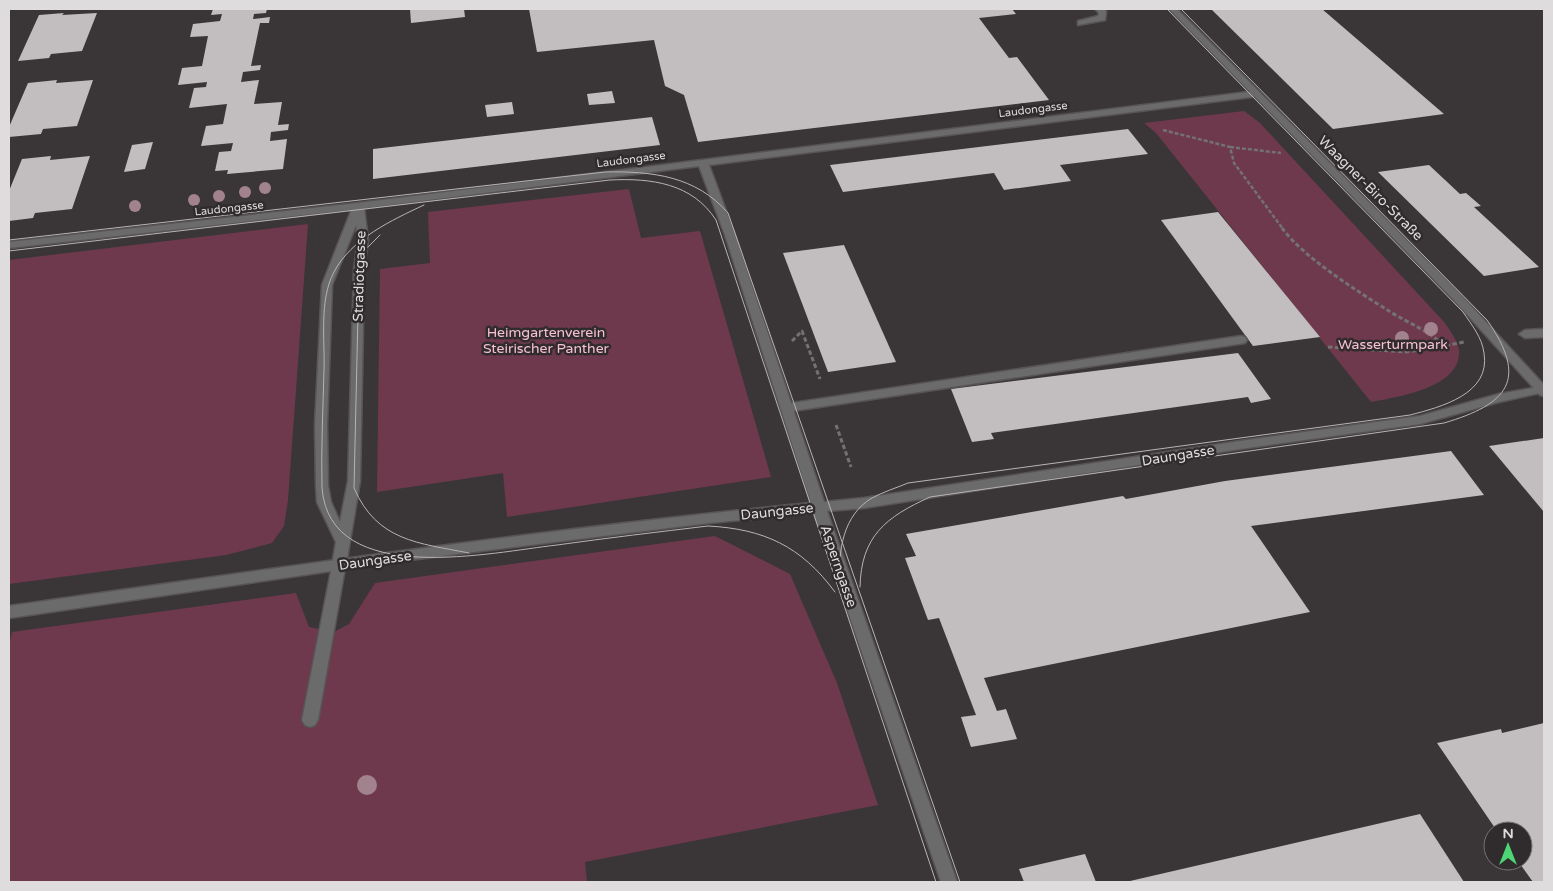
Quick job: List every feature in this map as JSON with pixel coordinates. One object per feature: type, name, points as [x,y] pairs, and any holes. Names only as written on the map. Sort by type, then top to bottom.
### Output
[{"type":"street","points":[[1082,23],[1102,18],[1103,13],[1099,9]]},
{"type":"street","name":"Waagner-Biro-Straße","points":[[1174,9],[1456,296],[1543,390]]},
{"type":"street","name":"Laudongasse","points":[[9,245],[358,206],[1256,94]]},
{"type":"street","name":"Asperngasse","points":[[704,163],[730,235],[819,507],[949,882]]},
{"type":"street","name":"Stradiotgasse","points":[[343,542],[324,502],[322,489],[321,426],[327,285],[358,206]]},
{"type":"street","name":"Stradiotgasse","points":[[310,720],[354,481],[359,270],[363,240],[358,206]]},
{"type":"street","points":[[1526,334],[1544,333]]},
{"type":"street","points":[[786,408],[1241,340]]},
{"type":"street","name":"Daungasse","points":[[9,612],[339,565],[864,503],[1240,445],[1420,420],[1499,398],[1543,390]]},
{"type":"path","points":[[1161,129],[1230,147],[1284,153]]},
{"type":"path","points":[[1230,147],[1234,163],[1288,236],[1320,263],[1389,311],[1432,334],[1444,346]]},
{"type":"path","points":[[787,346],[802,331]]},
{"type":"path","points":[[1328,347],[1408,352],[1464,342]]},
{"type":"green space","name":"Wasserturmpark","points":[[1244,111],[1260,123],[1445,323],[1459,351],[1457,364],[1450,374],[1439,382],[1425,388],[1371,402],[1156,133],[1144,123]]},
{"type":"green space","name":"Heimgartenverein Steirischer Panther","points":[[629,189],[641,238],[700,231],[771,477],[507,517],[503,473],[377,492],[380,269],[430,263],[428,212]]},
{"type":"green space","points":[[308,224],[288,500],[284,526],[272,543],[226,555],[9,584],[9,260]]},
{"type":"green space","points":[[715,536],[790,574],[837,683],[878,805],[585,862],[587,882],[9,882],[9,645],[12,632],[296,593],[309,627],[334,632],[349,624],[375,583]]},
{"type":"building","points":[[213,9],[267,9],[266,13],[254,14],[253,19],[270,17],[269,23],[260,23],[251,66],[261,65],[260,70],[243,72],[241,82],[259,80],[254,104],[282,102],[278,125],[289,124],[288,130],[271,132],[270,141],[287,139],[283,169],[227,174],[228,170],[215,171],[219,152],[231,151],[233,143],[201,146],[206,126],[223,124],[227,104],[189,108],[194,88],[206,87],[207,82],[178,85],[182,68],[202,66],[208,36],[190,37],[193,24],[220,21],[222,14],[211,15]]},
{"type":"building","points":[[410,9],[464,9],[465,17],[411,23]]},
{"type":"building","points":[[529,9],[1012,9],[1016,14],[979,18],[1009,58],[1017,57],[1049,100],[698,142],[684,95],[665,86],[654,40],[537,52]]},
{"type":"building","points":[[1211,9],[1322,9],[1444,114],[1333,129]]},
{"type":"building","points":[[64,13],[62,15],[97,13],[82,51],[51,54],[49,58],[18,61],[39,15]]},
{"type":"building","points":[[57,80],[56,83],[93,80],[77,126],[43,129],[41,134],[9,137],[9,127],[28,83]]},
{"type":"building","points":[[612,91],[615,103],[589,105],[587,94]]},
{"type":"building","points":[[512,102],[514,114],[487,117],[485,105]]},
{"type":"building","points":[[652,117],[660,145],[373,179],[373,149]]},
{"type":"building","points":[[1128,129],[1148,154],[1060,165],[1071,181],[1004,190],[994,173],[843,192],[830,165]]},
{"type":"building","points":[[153,142],[145,169],[124,172],[132,145]]},
{"type":"building","points":[[51,156],[50,160],[90,156],[72,209],[35,213],[33,218],[9,221],[9,191],[22,159]]},
{"type":"building","points":[[1429,165],[1460,194],[1466,193],[1481,206],[1474,207],[1539,267],[1484,276],[1378,172]]},
{"type":"building","points":[[1218,212],[1320,337],[1253,346],[1161,220]]},
{"type":"building","points":[[844,245],[896,362],[828,372],[783,253]]},
{"type":"building","points":[[1238,353],[1271,399],[1251,403],[1248,397],[991,433],[994,439],[972,442],[951,389]]},
{"type":"building","points":[[1544,438],[1544,512],[1489,446]]},
{"type":"building","points":[[1451,451],[1484,495],[1251,526],[1310,612],[984,678],[997,711],[1006,709],[1017,739],[971,747],[961,717],[976,715],[939,618],[928,620],[905,558],[916,556],[906,534],[1123,496],[1126,499],[1225,481]]},
{"type":"building","points":[[1544,723],[1544,882],[1533,882],[1525,871],[1533,871],[1533,821],[1490,821],[1437,743],[1501,729],[1502,733]]},
{"type":"building","points":[[1420,814],[1464,882],[1130,882],[1130,881]]},
{"type":"building","points":[[1085,854],[1096,882],[1024,882],[1019,869]]},
{"type":"tram line","points":[[843,543],[844,535],[854,514],[862,505],[872,498],[908,483],[1410,415],[1449,403],[1472,389],[1480,379],[1484,367],[1483,347],[1476,331],[1463,312],[1167,9]]},
{"type":"tram line","points":[[860,587],[861,569],[865,554],[879,530],[901,512],[930,497],[1444,423],[1466,416],[1484,407],[1497,398],[1505,387],[1509,374],[1507,359],[1500,341],[1487,320],[1181,9]]},
{"type":"tram line","points":[[9,240],[605,172],[640,173],[672,178],[702,191],[728,213],[843,543]]},
{"type":"tram line","points":[[9,251],[610,180],[655,182],[669,185],[695,198],[716,220],[936,882]]},
{"type":"tram line","points":[[424,205],[373,232],[351,250],[341,260],[334,272],[326,295],[322,488],[332,520],[353,540],[383,552],[418,557],[457,557],[708,526],[728,528],[747,531],[780,543],[809,563],[835,592]]},
{"type":"tram line","points":[[380,235],[362,253],[359,270],[354,488],[363,506],[374,519],[401,537],[469,553]]},
{"type":"tram line","points":[[840,581],[840,558],[843,543]]},
{"type":"tram line","points":[[843,543],[960,882]]}]
